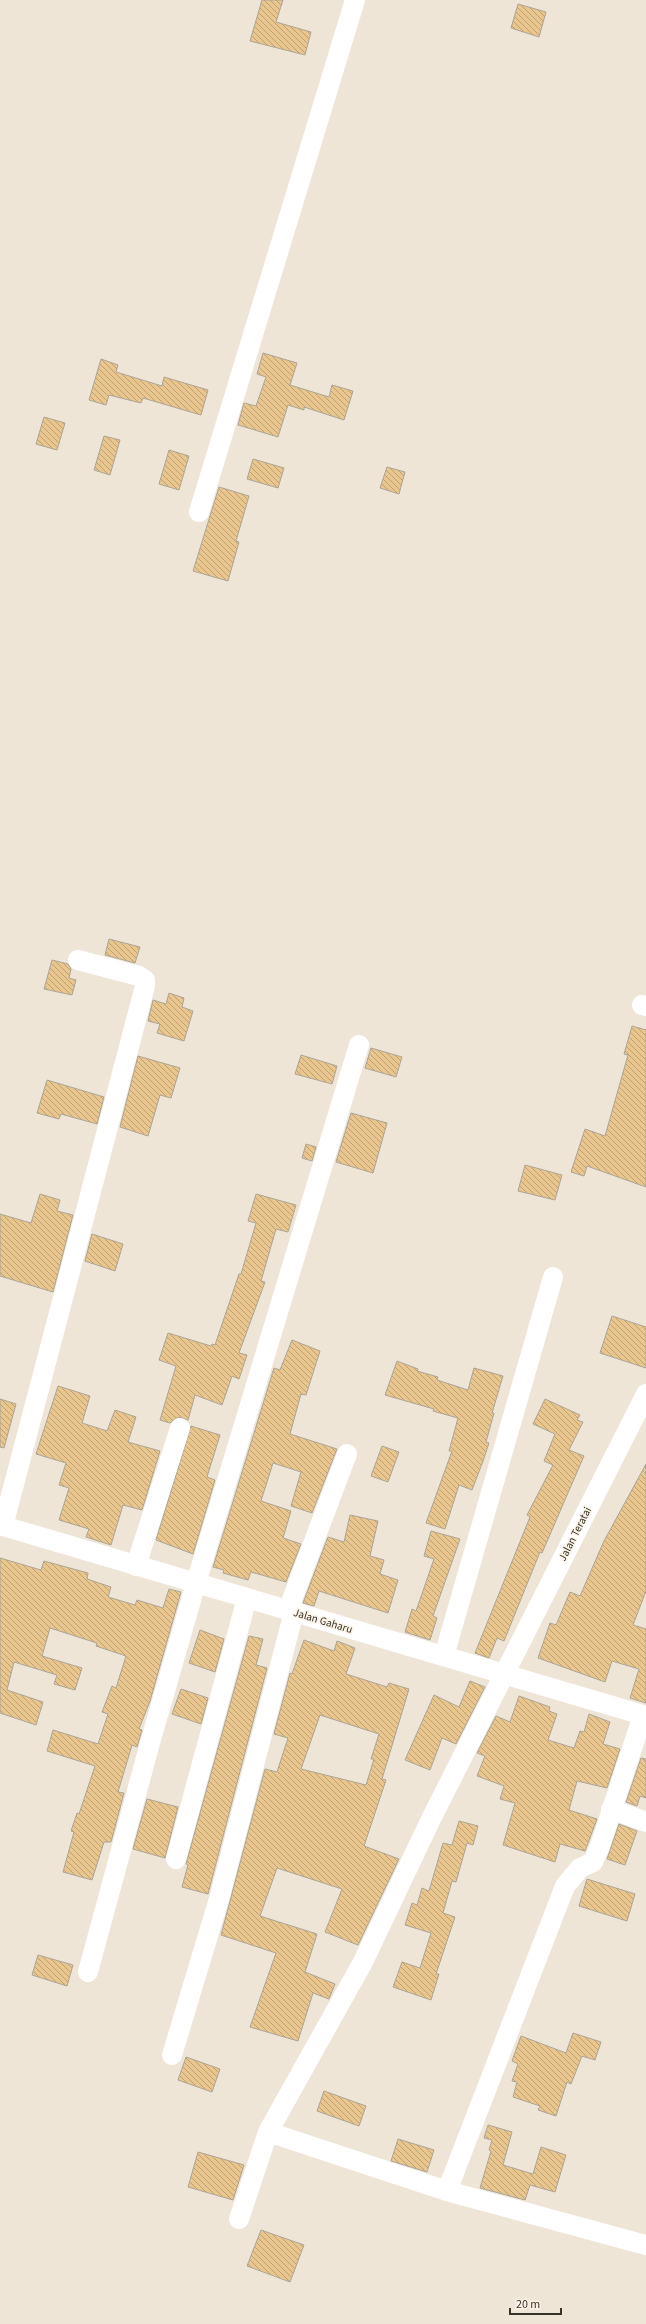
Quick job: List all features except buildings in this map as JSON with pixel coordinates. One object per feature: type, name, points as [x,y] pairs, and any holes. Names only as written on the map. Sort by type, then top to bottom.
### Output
[{"type":"street","points":[[199,512],[355,0]]},
{"type":"street","points":[[2,1526],[145,986],[145,980],[140,976],[78,960]]},
{"type":"street","points":[[88,1972],[150,1743],[196,1583],[359,1045]]},
{"type":"street","points":[[444,1656],[553,1276]]},
{"type":"street","name":"Jalan Teratai","points":[[239,2219],[268,2132],[363,1962],[431,1819],[646,1394]]},
{"type":"street","points":[[136,1566],[180,1428]]},
{"type":"street","points":[[172,2055],[219,1899],[291,1611],[347,1454]]},
{"type":"street","name":"Jalan Gaharu","points":[[2,1526],[644,1715]]},
{"type":"street","points":[[176,1859],[247,1598]]},
{"type":"street","points":[[447,2191],[565,1886],[580,1868],[593,1862],[644,1715]]},
{"type":"street","points":[[611,1809],[646,1822]]},
{"type":"street","points":[[268,2132],[447,2191],[646,2245]]}]
